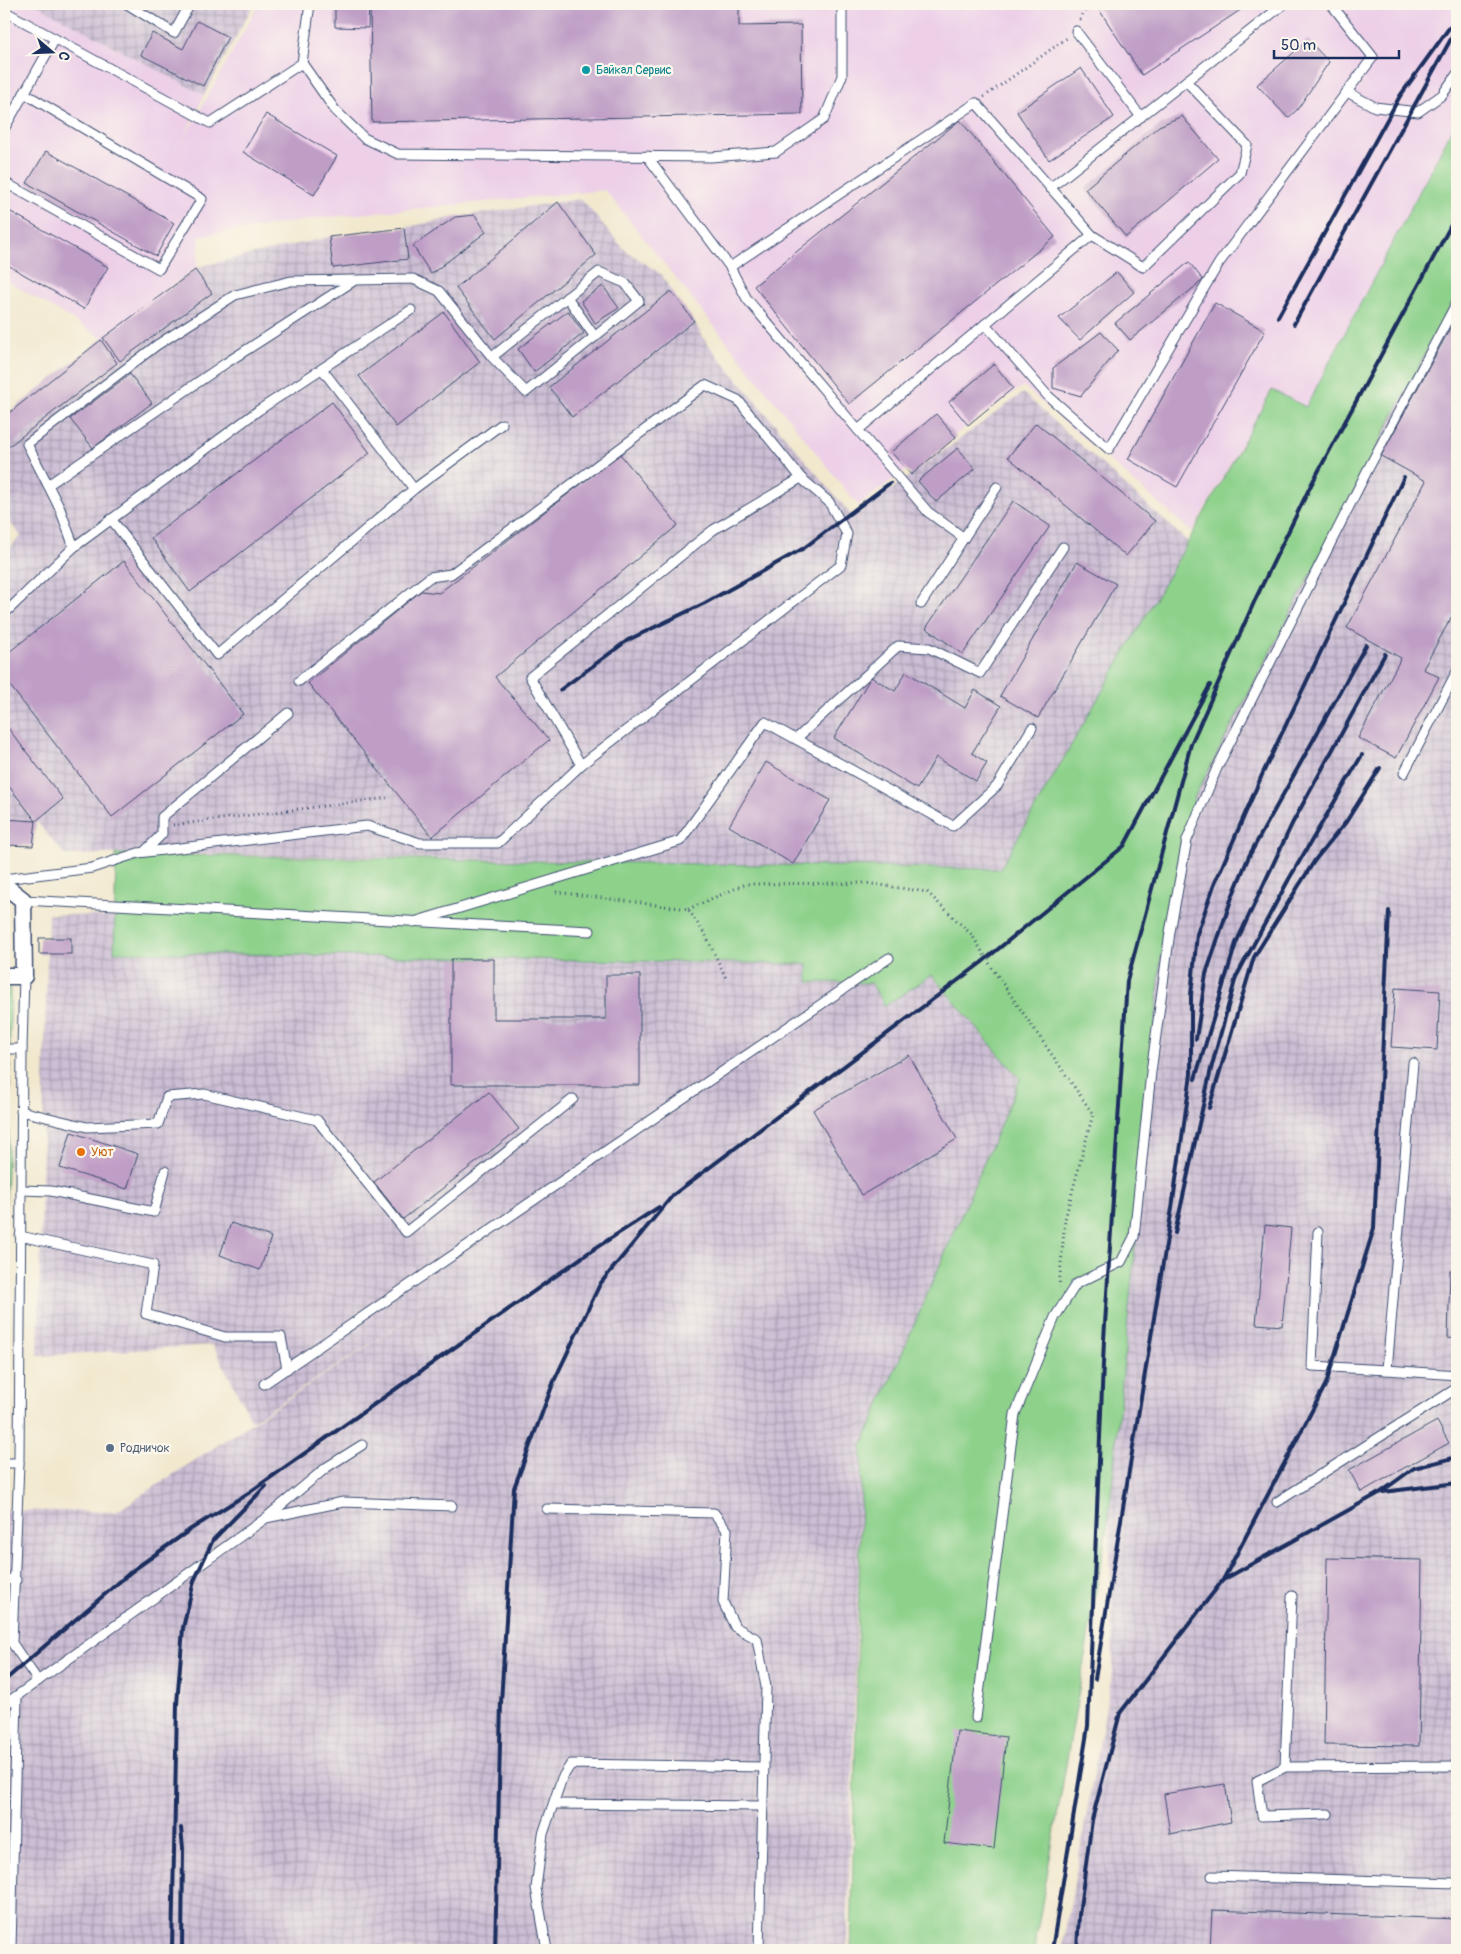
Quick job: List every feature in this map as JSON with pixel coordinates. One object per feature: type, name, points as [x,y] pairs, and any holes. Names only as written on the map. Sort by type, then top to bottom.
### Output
[{"type":"street","points":[[4,885],[23,900],[24,976],[4,976]]},
{"type":"lane","points":[[127,4],[174,33],[190,4]]},
{"type":"lane","points":[[310,4],[302,62],[334,110],[364,138],[398,154],[647,156],[711,156],[776,152],[824,119],[842,76],[842,4]]},
{"type":"lane","points":[[1050,188],[1186,81],[1272,8],[1284,4]]},
{"type":"lane","points":[[985,324],[1047,395],[1108,449],[1219,263],[1373,57],[1331,4]]},
{"type":"lane","points":[[4,11],[210,123],[302,62]]},
{"type":"lane","points":[[1076,31],[1141,117]]},
{"type":"lane","points":[[4,128],[55,39]]},
{"type":"lane","points":[[1347,92],[1375,107],[1418,112],[1442,95],[1457,74]]},
{"type":"lane","points":[[730,268],[976,103],[1092,235],[1143,267],[1240,174],[1247,145],[1186,81]]},
{"type":"lane","points":[[4,182],[159,269],[202,199],[24,94]]},
{"type":"lane","points":[[647,156],[730,268],[748,299],[928,512],[964,538]]},
{"type":"lane","points":[[858,430],[1092,235]]},
{"type":"lane","points":[[74,546],[60,509],[27,444],[157,345],[235,295],[291,281],[413,279],[439,292],[492,357],[526,392],[639,301],[625,283],[599,272],[492,357]]},
{"type":"lane","points":[[48,485],[226,362],[355,280]]},
{"type":"lane","points":[[567,297],[595,337]]},
{"type":"lane","points":[[976,1718],[1015,1414],[1054,1317],[1076,1284],[1120,1262],[1134,1237],[1156,1035],[1170,932],[1187,840],[1217,768],[1367,472],[1457,302]]},
{"type":"lane","points":[[4,614],[74,546],[259,410],[411,310]]},
{"type":"lane","points":[[322,369],[414,489]]},
{"type":"lane","points":[[4,879],[92,868],[144,852],[367,826],[420,843],[498,843],[581,765],[841,565],[847,534],[829,502],[801,478],[738,400],[705,384],[452,574],[430,577],[299,681]]},
{"type":"lane","points":[[112,519],[216,655],[414,489],[502,424]]},
{"type":"lane","points":[[581,765],[530,678],[713,530],[801,478]]},
{"type":"lane","points":[[921,604],[997,487]]},
{"type":"lane","points":[[796,740],[898,646],[929,648],[980,674],[1064,547]]},
{"type":"lane","points":[[1404,773],[1457,671]]},
{"type":"lane","points":[[144,852],[162,834],[162,817],[288,713]]},
{"type":"lane","points":[[414,922],[680,841],[765,722],[953,826],[997,786],[1032,728]]},
{"type":"lane","points":[[23,900],[590,931]]},
{"type":"lane","points":[[264,1384],[889,958]]},
{"type":"lane","points":[[24,976],[21,1111],[19,1463],[16,1580],[12,1644],[38,1681]]},
{"type":"lane","points":[[4,1049],[22,1050]]},
{"type":"lane","points":[[1387,1370],[1413,1063]]},
{"type":"lane","points":[[21,1111],[87,1127],[158,1124],[167,1097],[204,1094],[317,1120],[406,1232],[573,1099]]},
{"type":"lane","points":[[21,1190],[51,1191],[154,1212],[165,1171]]},
{"type":"lane","points":[[1318,1232],[1312,1366],[1457,1376]]},
{"type":"lane","points":[[20,1236],[153,1265],[146,1314],[226,1337],[281,1337],[287,1369]]},
{"type":"lane","points":[[1277,1502],[1457,1388]]},
{"type":"lane","points":[[4,1705],[266,1518],[327,1467],[362,1445]]},
{"type":"lane","points":[[4,1463],[19,1463]]},
{"type":"lane","points":[[266,1518],[343,1502],[452,1506]]},
{"type":"lane","points":[[547,1509],[714,1513],[727,1530],[723,1602],[735,1627],[757,1639],[766,1687],[759,1950]]},
{"type":"lane","points":[[4,1579],[16,1580]]},
{"type":"lane","points":[[1285,1767],[1292,1596]]},
{"type":"lane","points":[[11,1950],[17,1696]]},
{"type":"lane","points":[[547,1950],[536,1888],[543,1834],[562,1778],[571,1764],[764,1767]]},
{"type":"lane","points":[[1328,1814],[1262,1816],[1257,1781],[1285,1767],[1457,1766]]},
{"type":"lane","points":[[554,1804],[763,1806]]},
{"type":"lane","points":[[1212,1876],[1457,1883]]},
{"type":"path","points":[[976,103],[1076,31],[1083,12],[1095,4]]},
{"type":"path","points":[[162,826],[387,798]]},
{"type":"path","points":[[554,892],[688,909],[746,884],[866,883],[927,892],[972,935],[1093,1114],[1066,1219],[1058,1296]]},
{"type":"path","points":[[688,909],[706,936],[726,978]]},
{"type":"shaded area","points":[[4,4],[35,4],[204,95],[182,142],[259,4],[1457,4],[1457,120],[1306,408],[1272,390],[1192,532],[1023,386],[858,505],[605,190],[320,218],[200,236],[197,267],[103,338],[4,279]]},
{"type":"shaded area","points":[[35,4],[254,4],[204,95]]},
{"type":"shaded area","points":[[581,199],[624,249],[662,275],[706,342],[853,517],[1023,393],[1188,542],[1000,869],[138,853],[65,855],[36,821],[4,819],[4,554],[21,536],[4,515],[4,417],[103,338],[197,267],[329,237],[404,228],[455,217]]},
{"type":"shaded area","points":[[1457,293],[1457,1950],[1062,1950],[1113,1668],[1109,1517],[1151,1079],[1160,964],[1194,798]]},
{"type":"shaded area","points":[[48,914],[114,917],[114,952],[808,964],[808,982],[871,983],[931,975],[1020,1079],[862,1446],[847,1950],[4,1950],[4,1510],[116,1512],[519,1247],[252,1421],[213,1345],[38,1356]]},
{"type":"green space","points":[[1457,120],[1457,293],[1194,798],[1160,964],[1151,1079],[1109,1517],[1034,1950],[851,1950],[862,1446],[1020,1079],[932,975],[885,1006],[871,983],[808,982],[808,964],[114,952],[116,854],[1000,869],[1188,542],[1272,390],[1306,407]]},
{"type":"green space","points":[[4,988],[10,988],[10,1111],[4,1237]]},
{"type":"building","points":[[335,4],[369,4],[368,28],[335,27]]},
{"type":"building","name":"Байкал Сервис","points":[[370,4],[739,4],[739,26],[801,25],[802,114],[372,122]]},
{"type":"building","points":[[1105,4],[1243,4],[1245,7],[1142,75],[1098,8]]},
{"type":"building","points":[[197,21],[228,37],[203,86],[141,55],[152,33],[183,49]]},
{"type":"building","points":[[1308,40],[1329,62],[1297,110],[1288,118],[1257,85]]},
{"type":"building","points":[[1081,68],[1114,117],[1049,160],[1017,112]]},
{"type":"building","points":[[266,114],[337,156],[314,195],[243,152]]},
{"type":"building","points":[[1182,116],[1218,159],[1126,237],[1085,189],[1159,126]]},
{"type":"building","points":[[960,120],[1055,237],[849,404],[754,286]]},
{"type":"building","points":[[46,151],[174,223],[156,256],[27,183]]},
{"type":"building","points":[[558,202],[596,255],[495,339],[456,288]]},
{"type":"building","points":[[4,208],[108,267],[84,309],[4,263]]},
{"type":"building","points":[[475,215],[486,232],[431,274],[413,246],[455,217]]},
{"type":"building","points":[[404,228],[408,259],[333,268],[329,237]]},
{"type":"building","points":[[1189,262],[1203,280],[1130,340],[1115,323]]},
{"type":"building","points":[[195,270],[212,293],[120,361],[103,338]]},
{"type":"building","points":[[1117,272],[1134,292],[1080,340],[1059,318]]},
{"type":"building","points":[[603,286],[619,308],[595,323],[581,301]]},
{"type":"building","points":[[671,291],[694,321],[572,417],[549,387]]},
{"type":"building","points":[[1215,303],[1265,331],[1177,487],[1128,459]]},
{"type":"building","points":[[568,311],[584,333],[534,372],[518,349]]},
{"type":"building","points":[[444,312],[480,362],[396,427],[359,376]]},
{"type":"building","points":[[1454,321],[1457,322],[1457,422],[1451,433],[1457,436],[1457,607],[1423,669],[1439,677],[1396,758],[1358,738],[1401,658],[1347,628],[1426,481],[1381,456]]},
{"type":"building","points":[[1101,332],[1118,350],[1081,396],[1053,388],[1053,368]]},
{"type":"building","points":[[101,340],[117,363],[4,450],[4,417]]},
{"type":"building","points":[[994,364],[1013,388],[968,425],[949,402]]},
{"type":"building","points":[[130,374],[152,403],[93,448],[70,419]]},
{"type":"building","points":[[332,402],[370,453],[190,592],[151,538]]},
{"type":"building","points":[[936,414],[956,437],[911,475],[891,452]]},
{"type":"building","points":[[1036,423],[1155,521],[1126,556],[1008,457]]},
{"type":"building","points":[[958,448],[975,469],[936,502],[918,481]]},
{"type":"building","points":[[620,454],[678,525],[495,677],[549,740],[432,837],[308,683],[421,591],[439,593]]},
{"type":"building","points":[[1013,501],[1050,526],[963,654],[926,628]]},
{"type":"building","points":[[124,561],[243,714],[112,817],[4,678],[4,656]]},
{"type":"building","points":[[1077,562],[1116,584],[1038,718],[1000,696]]},
{"type":"building","points":[[906,672],[965,708],[975,690],[1001,706],[972,753],[987,763],[976,781],[936,757],[917,789],[834,738],[871,677],[895,691]]},
{"type":"building","points":[[4,723],[63,799],[36,821],[4,780]]},
{"type":"building","points":[[766,762],[830,800],[793,864],[729,826]]},
{"type":"building","points":[[4,819],[36,821],[33,846],[4,845]]},
{"type":"building","points":[[39,938],[71,938],[71,954],[39,954]]},
{"type":"building","points":[[451,959],[494,959],[494,1019],[606,1019],[606,975],[640,975],[640,1085],[451,1085]]},
{"type":"building","points":[[1395,988],[1440,991],[1437,1050],[1391,1047]]},
{"type":"building","points":[[909,1055],[957,1139],[862,1195],[813,1110]]},
{"type":"building","points":[[489,1092],[519,1129],[403,1219],[374,1182]]},
{"type":"building","points":[[71,1132],[138,1154],[127,1189],[60,1168]]},
{"type":"building","points":[[231,1223],[271,1237],[260,1270],[220,1255]]},
{"type":"building","points":[[1265,1225],[1291,1228],[1282,1326],[1256,1324]]},
{"type":"building","points":[[1450,1271],[1457,1271],[1457,1339],[1448,1338]]},
{"type":"building","points":[[1437,1421],[1449,1443],[1361,1492],[1349,1470]]},
{"type":"building","points":[[1327,1558],[1422,1560],[1419,1746],[1324,1745]]},
{"type":"building","points":[[957,1731],[1006,1737],[994,1849],[944,1843]]},
{"type":"building","points":[[1225,1784],[1231,1822],[1170,1834],[1164,1794]]},
{"type":"building","points":[[1212,1910],[1457,1919],[1457,1950],[1210,1950]]},
{"type":"railway","points":[[754,6],[779,4]]},
{"type":"railway","points":[[1278,317],[1400,96],[1457,17]]},
{"type":"railway","points":[[1294,324],[1457,28]]},
{"type":"railway","points":[[1052,1950],[1088,1726],[1104,1340],[1127,981],[1191,744],[1255,600],[1311,485],[1457,214]]},
{"type":"railway","points":[[1095,1679],[1172,1208],[1191,1074],[1191,995],[1197,934],[1214,885],[1262,775],[1404,477]]},
{"type":"railway","points":[[560,690],[628,640],[705,603],[804,548],[890,483]]},
{"type":"railway","points":[[1196,1039],[1206,974],[1232,897],[1249,856],[1366,645]]},
{"type":"railway","points":[[1195,1079],[1236,943],[1292,824],[1385,654]]},
{"type":"railway","points":[[495,1950],[501,1703],[514,1488],[554,1381],[600,1284],[673,1195],[981,963],[1124,846],[1210,685]]},
{"type":"railway","points":[[1175,1233],[1211,1069],[1236,977],[1289,879],[1362,755]]},
{"type":"railway","points":[[1209,1108],[1254,957],[1315,860],[1346,822],[1380,768]]},
{"type":"railway","points":[[1223,1580],[1326,1384],[1374,1228],[1389,911]]},
{"type":"railway","points":[[4,1681],[132,1571],[191,1529],[250,1492],[591,1251],[659,1207]]},
{"type":"railway","points":[[1077,1950],[1079,1915],[1092,1820],[1120,1713],[1223,1580],[1381,1492],[1414,1468],[1457,1457]]},
{"type":"railway","points":[[1383,1492],[1457,1483]]},
{"type":"railway","points":[[172,1950],[177,1704],[183,1628],[194,1581],[213,1540],[266,1486]]},
{"type":"railway","points":[[181,1828],[183,1848],[182,1950]]},
{"type":"place","name":"Байкал Сервис","points":[[586,70]]},
{"type":"place","name":"Уют","points":[[81,1152]]},
{"type":"place","name":"Родничок","points":[[110,1448]]}]
